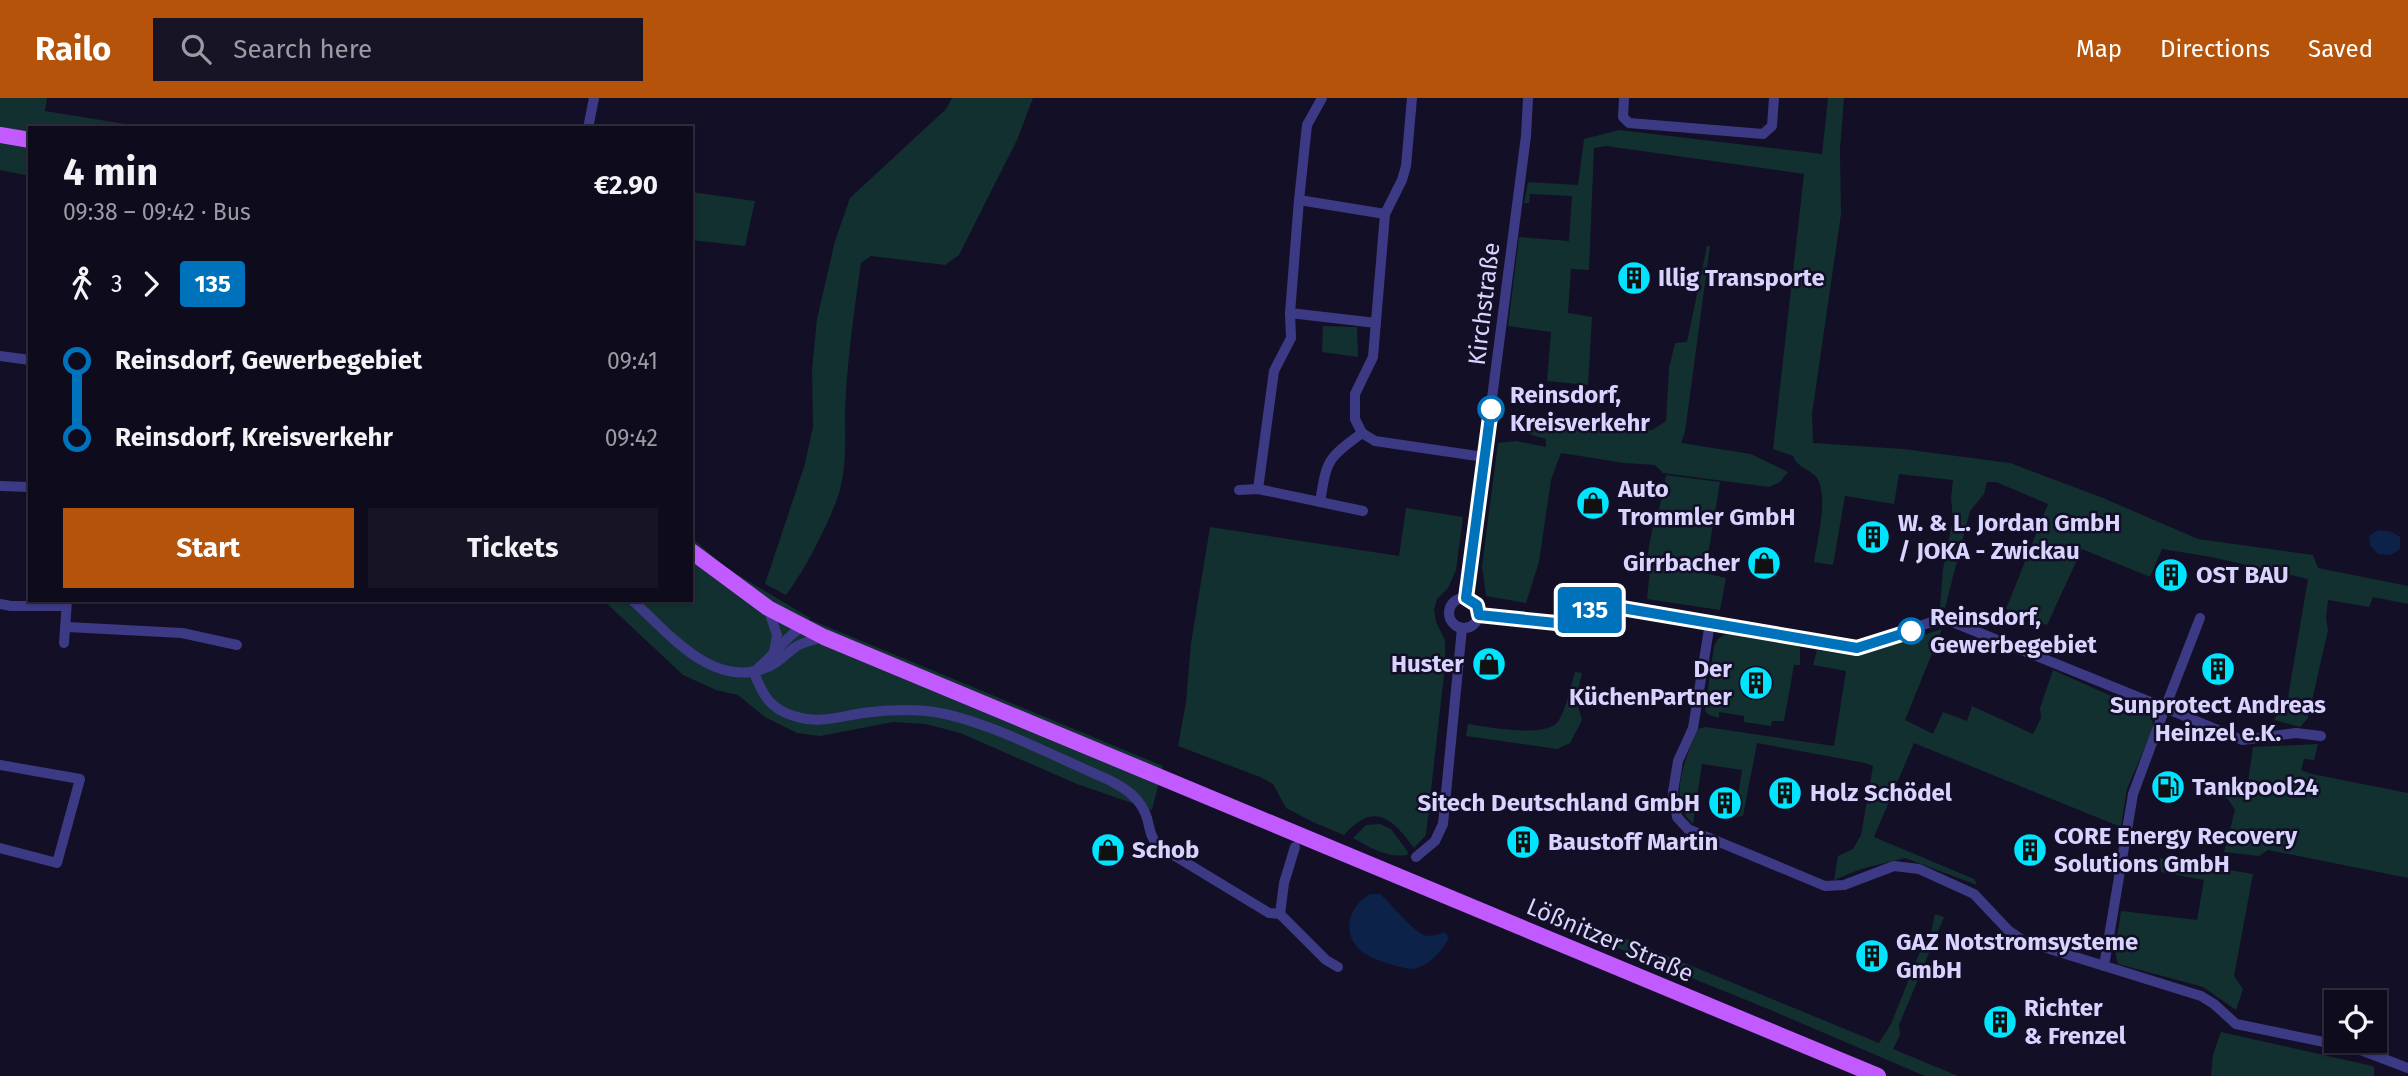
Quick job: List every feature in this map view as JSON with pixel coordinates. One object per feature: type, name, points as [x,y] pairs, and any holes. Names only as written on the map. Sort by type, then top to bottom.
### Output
[{"type":"main road","points":[[0,135],[28,140]]},
{"type":"main road","name":"Lößnitzer Straße","points":[[693,552],[768,608],[824,637],[1878,1076]]},
{"type":"street","points":[[588,126],[594,98]]},
{"type":"street","points":[[1258,489],[1275,371],[1291,338],[1290,313],[1307,125],[1322,98]]},
{"type":"street","points":[[1412,98],[1406,166],[1385,214],[1373,357],[1355,394],[1355,419],[1362,433],[1375,442],[1484,457]]},
{"type":"street","name":"Kirchstraße","points":[[1416,857],[1435,841],[1443,824],[1462,628],[1451,621],[1449,611],[1456,600],[1466,598],[1526,136],[1528,98]]},
{"type":"street","points":[[1624,98],[1623,117],[1629,123],[1763,134],[1772,126],[1774,98]]},
{"type":"street","points":[[1299,200],[1385,214]]},
{"type":"street","points":[[1290,313],[1376,323]]},
{"type":"street","points":[[0,356],[28,359]]},
{"type":"street","points":[[1320,502],[1326,467],[1336,453],[1362,433]]},
{"type":"street","points":[[0,486],[28,488]]},
{"type":"street","points":[[1238,490],[1258,489],[1363,511]]},
{"type":"street","points":[[1462,628],[1474,625],[1479,615],[1477,605],[1466,598]]},
{"type":"street","points":[[634,602],[689,651],[710,666],[728,671],[753,671],[771,666],[795,647],[802,637],[802,626]]},
{"type":"street","points":[[4,605],[67,603],[64,643]]},
{"type":"street","points":[[1479,615],[1556,623],[1604,607],[1862,648],[1936,622],[1950,621],[2242,740],[2296,733],[2321,736]]},
{"type":"street","points":[[768,608],[777,635],[772,656]]},
{"type":"street","points":[[2104,966],[2133,794],[2200,618]]},
{"type":"street","points":[[1710,623],[1693,728],[1676,766],[1674,805],[1677,817],[1683,825],[1703,836],[1825,886],[1844,886],[1894,866],[1919,869],[1974,894],[2008,930],[2024,941],[2201,996],[2241,1026],[2358,1049],[2408,1068]]},
{"type":"street","points":[[67,626],[182,633],[237,645]]},
{"type":"street","points":[[753,671],[802,626]]},
{"type":"street","points":[[795,647],[824,637]]},
{"type":"street","points":[[753,671],[775,708],[793,716],[826,720],[860,713],[896,710],[945,714],[994,731],[1107,779],[1140,804],[1146,814],[1149,832],[1157,845],[1269,913],[1280,914],[1326,960],[1338,967]]},
{"type":"street","points":[[0,765],[80,779],[57,863],[0,848]]},
{"type":"street","points":[[1280,914],[1284,883],[1295,848]]},
{"type":"green space","points":[[0,98],[47,98],[45,111],[138,126],[28,126],[28,176],[0,170]]},
{"type":"green space","points":[[952,98],[1033,98],[1017,140],[959,255],[945,265],[871,256],[861,263],[847,374],[845,454],[841,486],[834,508],[815,547],[786,595],[765,584],[804,467],[813,427],[812,370],[817,319],[835,241],[850,198],[946,109]]},
{"type":"green space","points":[[1828,98],[1844,98],[1840,149],[1841,214],[1812,414],[1813,443],[1903,449],[2010,463],[2103,498],[2198,539],[2313,555],[2318,568],[2408,586],[2408,604],[2373,597],[2369,607],[2328,600],[2328,630],[2308,718],[2300,727],[2274,720],[2288,697],[2308,579],[2162,549],[2150,577],[2082,549],[2047,625],[2006,609],[2048,504],[1996,482],[1987,482],[1984,494],[1970,511],[1945,608],[1940,607],[1943,569],[1953,519],[1953,480],[1899,474],[1894,504],[1845,496],[1833,565],[1814,562],[1822,508],[1820,486],[1817,478],[1793,456],[1773,449],[1804,174],[1606,146],[1594,148],[1589,270],[1571,269],[1568,313],[1592,317],[1588,385],[1547,381],[1551,332],[1508,326],[1519,237],[1569,241],[1572,196],[1530,194],[1529,203],[1524,203],[1528,182],[1578,185],[1584,139],[1619,130],[1822,154]]},
{"type":"green space","points":[[693,192],[755,201],[745,246],[693,240]]},
{"type":"green space","points":[[1707,246],[1710,246],[1685,432],[1681,443],[1751,454],[1788,472],[1780,482],[1769,487],[1663,473],[1655,465],[1561,453],[1551,480],[1539,562],[1526,603],[1486,596],[1482,566],[1498,443],[1516,441],[1546,447],[1546,439],[1521,432],[1527,424],[1652,430],[1666,421],[1669,368],[1675,343],[1687,342]]},
{"type":"green space","points":[[1323,326],[1357,327],[1358,357],[1322,352]]},
{"type":"green space","points":[[1666,475],[1720,482],[1705,573],[1726,578],[1720,610],[1647,599],[1650,569],[1646,564],[1655,513],[1659,510]]},
{"type":"green space","points":[[1406,508],[1463,517],[1456,570],[1448,588],[1437,599],[1434,610],[1436,622],[1445,640],[1445,666],[1426,835],[1414,848],[1398,829],[1382,818],[1364,818],[1344,835],[1313,822],[1286,808],[1273,784],[1178,746],[1210,527],[1399,556]]},
{"type":"green space","points":[[693,539],[725,567],[810,618],[811,635],[811,620],[1163,766],[1152,810],[1077,784],[960,733],[926,724],[893,722],[820,736],[797,733],[765,717],[738,695],[716,690],[683,675],[605,602],[693,602]]},
{"type":"green space","points":[[1942,629],[1905,720],[1933,734],[1943,712],[1967,721],[1972,706],[2033,734],[2041,718],[2040,708],[2053,670],[2152,714],[2153,729],[2127,789],[2121,827],[1914,743],[1874,837],[1974,879],[1977,885],[1905,858],[1861,869],[1834,880],[1838,856],[1853,849],[1861,835],[1873,766],[1865,763],[1757,743],[1743,816],[1735,817],[1742,770],[1702,764],[1693,824],[1685,814],[1681,803],[1681,778],[1698,729],[1706,727],[1834,746],[1846,671],[1813,665],[1817,650],[1859,656]]},
{"type":"green space","points":[[1726,634],[1795,643],[1800,648],[1800,665],[1794,665],[1784,721],[1772,721],[1771,726],[1744,722],[1744,716],[1719,712],[1719,718],[1705,711],[1714,646],[1718,639]]},
{"type":"green space","points":[[1575,672],[1582,673],[1576,700],[1582,720],[1570,743],[1557,749],[1466,736],[1468,724],[1517,730],[1553,726],[1564,709]]},
{"type":"green space","points":[[2318,744],[2314,760],[2304,759],[2301,770],[2408,793],[2408,878],[2268,850],[2259,856],[2224,852],[2235,810],[2228,799],[2217,793],[2248,781],[2253,747]]},
{"type":"green space","points":[[1380,824],[1391,829],[1408,852],[1407,855],[1386,854],[1353,838],[1366,825]]},
{"type":"green space","points":[[2160,858],[2253,874],[2234,976],[2243,989],[2236,1010],[2203,987],[2118,964],[2115,951],[2121,911],[2197,920],[2204,880],[2161,872]]},
{"type":"green space","points":[[1558,911],[1879,1043],[1891,1024],[1921,949],[1930,937],[1935,914],[1944,917],[1899,1025],[1900,1035],[1893,1049],[1958,1076],[1925,1076],[1553,922]]},
{"type":"green space","points":[[2221,1032],[2368,1065],[2374,1067],[2374,1076],[2211,1076],[2213,1055]]},
{"type":"water","points":[[2378,530],[2392,532],[2400,537],[2400,549],[2391,555],[2378,554],[2370,545],[2369,536]]},
{"type":"water","points":[[1370,894],[1380,894],[1410,925],[1423,934],[1430,936],[1445,932],[1449,938],[1443,948],[1430,961],[1413,969],[1381,961],[1361,951],[1350,933],[1350,918],[1358,904]]},
{"type":"bus line","name":"135","points":[[1491,409],[1466,598],[1477,605],[1479,615],[1556,623],[1593,609],[1616,607],[1857,648],[1911,631]]},
{"type":"place","name":"Illig Transporte","points":[[1634,278]]},
{"type":"place","name":"Reinsdorf, Kreisverkehr","points":[[1491,409]]},
{"type":"place","name":"Auto Trommler GmbH","points":[[1593,503]]},
{"type":"place","name":"W. & L. Jordan GmbH / JOKA - Zwickau","points":[[1873,537]]},
{"type":"place","name":"Girrbacher","points":[[1764,563]]},
{"type":"place","name":"OST BAU","points":[[2171,575]]},
{"type":"place","name":"Reinsdorf, Gewerbegebiet","points":[[1911,631]]},
{"type":"place","name":"Huster","points":[[1489,664]]},
{"type":"place","name":"Sunprotect Andreas Heinzel e.K.","points":[[2218,669]]},
{"type":"place","name":"Der KüchenPartner","points":[[1756,683]]},
{"type":"place","name":"Tankpool24","points":[[2168,787]]},
{"type":"place","name":"Holz Schödel","points":[[1785,793]]},
{"type":"place","name":"Sitech Deutschland GmbH","points":[[1725,803]]},
{"type":"place","name":"Baustoff Martin","points":[[1523,842]]},
{"type":"place","name":"Schob","points":[[1108,850]]},
{"type":"place","name":"CORE Energy Recovery Solutions GmbH","points":[[2030,850]]},
{"type":"place","name":"GAZ Notstromsysteme GmbH","points":[[1872,956]]},
{"type":"place","name":"Richter & Frenzel","points":[[2000,1022]]}]
